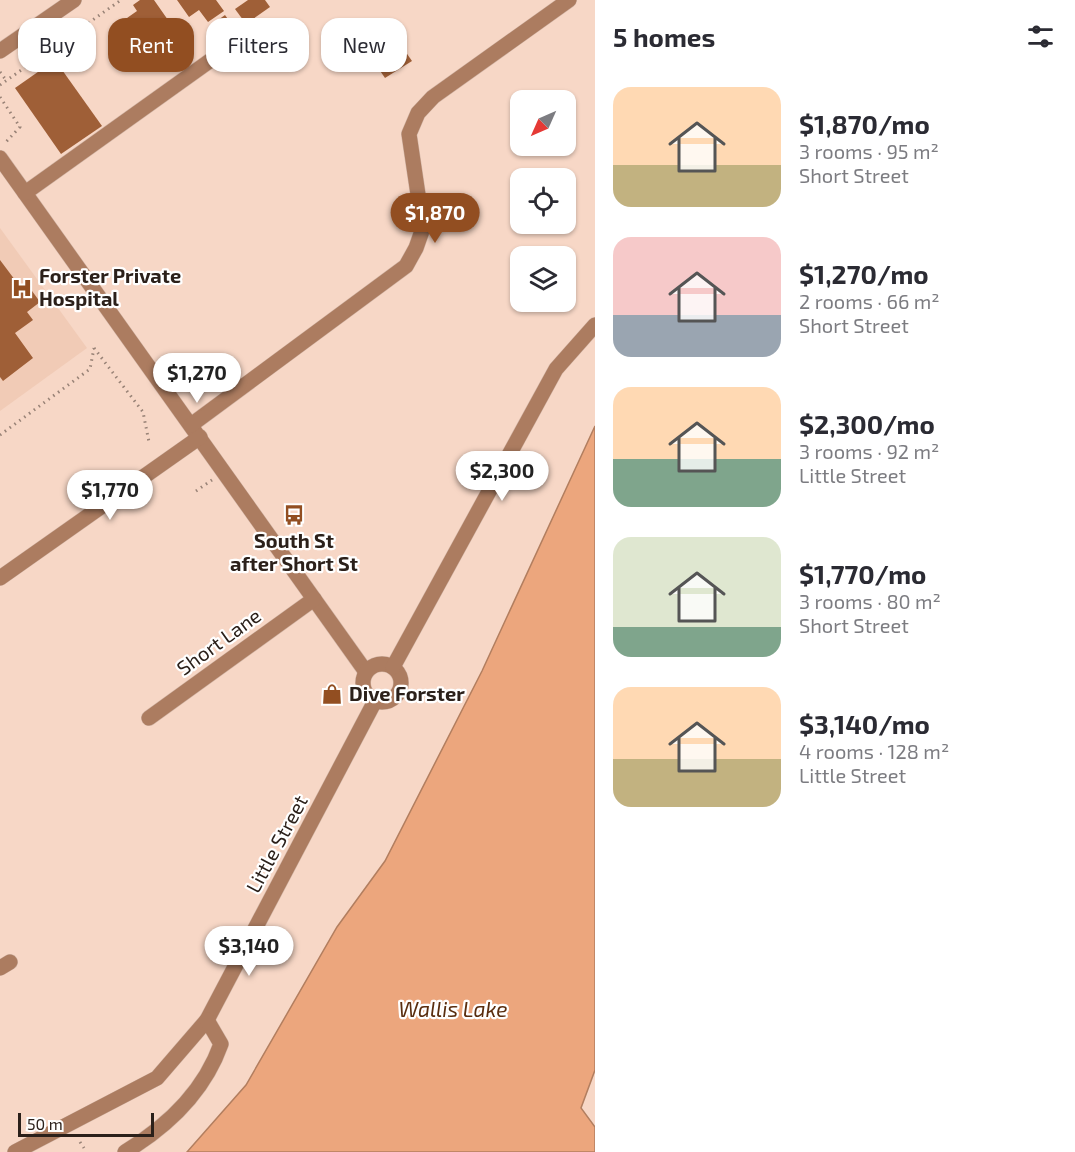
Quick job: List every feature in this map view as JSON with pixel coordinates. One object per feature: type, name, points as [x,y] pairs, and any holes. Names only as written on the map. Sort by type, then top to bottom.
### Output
[{"type":"street","points":[[0,51],[74,0]]},
{"type":"street","points":[[0,578],[196,431],[406,266],[423,228],[409,134],[418,113],[433,97],[569,0]]},
{"type":"street","points":[[25,193],[206,64]]},
{"type":"street","points":[[0,158],[366,672]]},
{"type":"street","points":[[393,667],[556,369],[595,325]]},
{"type":"street","name":"Short Lane","points":[[149,718],[314,599]]},
{"type":"street","points":[[380,663],[393,667],[400,676],[399,691],[388,701],[375,701],[363,689],[362,683],[366,672],[380,663]]},
{"type":"street","name":"Little Street","points":[[15,1152],[157,1078],[207,1020],[375,701]]},
{"type":"street","points":[[125,1152],[146,1140],[187,1103],[213,1067],[221,1044],[207,1020]]},
{"type":"path","points":[[0,86],[121,0]]},
{"type":"path","points":[[0,72],[6,80]]},
{"type":"path","points":[[0,97],[20,127],[0,148]]},
{"type":"path","points":[[0,435],[90,369],[94,348],[144,412],[149,442]]},
{"type":"path","points":[[80,1142],[84,1148]]},
{"type":"shaded area","name":"Forster Private Hospital","points":[[0,228],[87,348],[0,411]]},
{"type":"water","name":"Wallis Lake","points":[[595,426],[595,1070],[581,1108],[595,1127],[595,1152],[187,1152],[246,1085],[337,927],[385,861],[482,671]]},
{"type":"building","points":[[140,0],[154,0],[167,18],[127,18],[137,11],[133,5]]},
{"type":"building","points":[[177,0],[216,0],[224,11],[214,18],[206,19],[199,10],[189,17]]},
{"type":"building","points":[[248,0],[265,0],[270,7],[254,18],[242,18],[235,9]]},
{"type":"building","points":[[407,54],[412,61],[407,64]]},
{"type":"building","points":[[38,72],[64,72],[102,126],[61,154],[15,88]]},
{"type":"building","points":[[381,72],[395,72],[385,78]]},
{"type":"building","points":[[0,260],[21,288],[27,284],[40,302],[27,312],[33,320],[15,333],[33,358],[3,381],[0,377]]},
{"type":"place","name":"Forster Private Hospital","points":[[22,288]]},
{"type":"place","name":"South St after Short St","points":[[294,515]]},
{"type":"place","name":"Dive Forster","points":[[332,694]]}]
